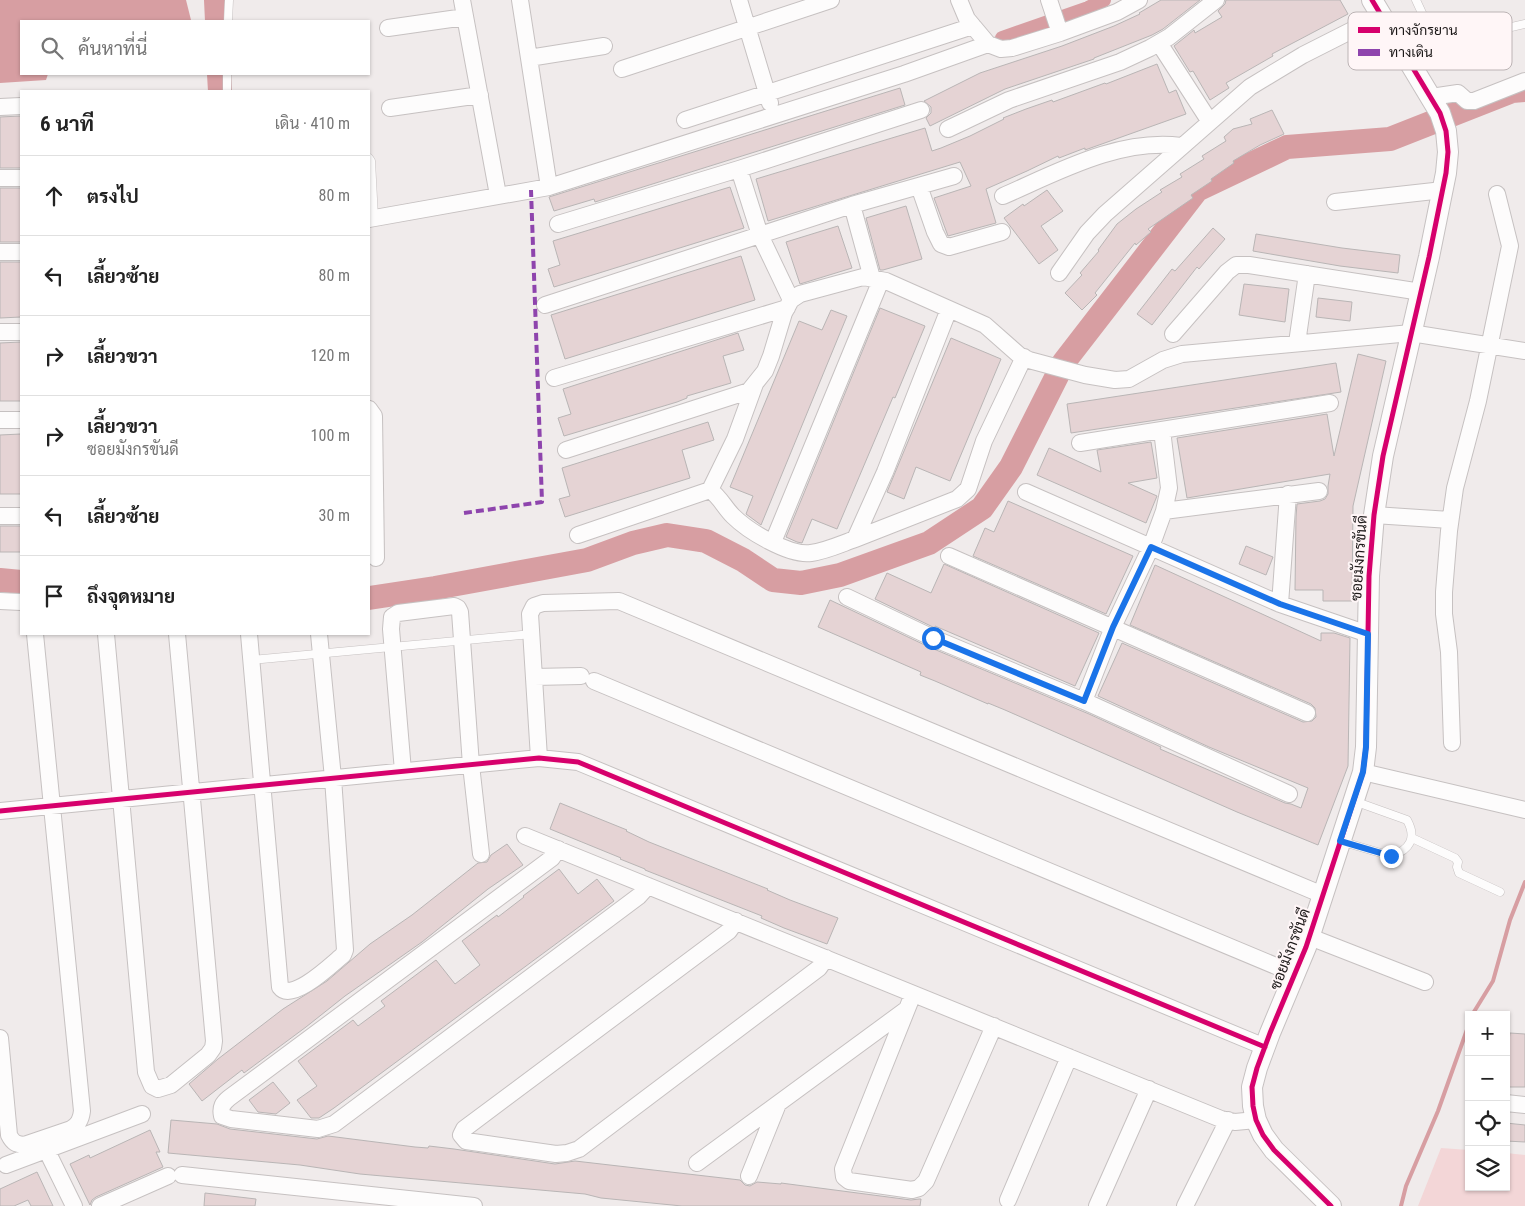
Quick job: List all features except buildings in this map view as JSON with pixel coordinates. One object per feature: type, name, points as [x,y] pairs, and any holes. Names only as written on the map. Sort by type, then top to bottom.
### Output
[{"type":"street","points":[[462,0],[498,195]]},
{"type":"street","points":[[520,0],[548,187]]},
{"type":"street","points":[[739,0],[774,115]]},
{"type":"street","points":[[622,69],[832,0]]},
{"type":"street","points":[[959,0],[967,19],[988,44],[1001,48],[1012,48],[1060,33],[1117,12],[1139,0]]},
{"type":"street","points":[[1049,0],[1060,33]]},
{"type":"street","points":[[948,129],[993,106],[1120,62],[1170,37],[1216,0]]},
{"type":"street","points":[[388,28],[465,18]]},
{"type":"street","points":[[685,120],[973,26]]},
{"type":"street","points":[[1058,273],[1087,233],[1105,214],[1250,87],[1348,26]]},
{"type":"street","points":[[1159,43],[1210,122]]},
{"type":"street","points":[[371,218],[548,187],[904,74],[988,44]]},
{"type":"street","points":[[529,58],[604,46]]},
{"type":"street","points":[[1416,70],[1436,105],[1458,93],[1467,101],[1474,101],[1525,81]]},
{"type":"street","points":[[390,108],[480,95]]},
{"type":"street","name":"ซอยมังกรขันดี","points":[[1331,1206],[1274,1150],[1263,1135],[1256,1120],[1252,1087],[1265,1047],[1310,937],[1363,772],[1366,747],[1369,576],[1374,515],[1383,456],[1421,292],[1448,163],[1448,140],[1436,105]]},
{"type":"street","points":[[0,107],[20,106]]},
{"type":"street","points":[[558,224],[739,169],[921,110]]},
{"type":"street","points":[[1003,196],[1089,160],[1120,150],[1166,144],[1181,146]]},
{"type":"street","points":[[566,450],[749,391],[765,371],[789,304],[760,235],[739,169]]},
{"type":"street","points":[[545,305],[852,205],[954,176]]},
{"type":"street","points":[[0,178],[20,178]]},
{"type":"street","points":[[919,186],[934,232],[941,244],[949,247],[1002,232]]},
{"type":"street","points":[[1335,202],[1443,190]]},
{"type":"street","points":[[1452,743],[1449,652],[1444,600],[1450,520],[1455,488],[1490,344],[1510,246],[1497,194]]},
{"type":"street","points":[[773,542],[876,279],[852,205]]},
{"type":"street","points":[[0,252],[20,252]]},
{"type":"street","points":[[1173,334],[1227,272],[1236,265],[1249,265],[1421,292]]},
{"type":"street","points":[[1297,343],[1307,274]]},
{"type":"street","points":[[554,378],[789,304],[800,294],[863,277],[876,279],[985,325],[1024,357],[1085,375],[1115,380],[1129,380],[1163,360],[1182,354],[1411,333],[1525,351]]},
{"type":"street","points":[[855,540],[885,472],[949,309]]},
{"type":"street","points":[[0,332],[20,332]]},
{"type":"street","points":[[710,490],[717,495],[732,515],[741,523],[773,542],[796,552],[811,553],[855,540],[957,500],[966,492],[984,441],[1024,357]]},
{"type":"street","points":[[578,535],[710,490],[735,439],[755,384]]},
{"type":"street","points":[[1080,443],[1330,403]]},
{"type":"street","points":[[370,410],[374,416],[376,558]]},
{"type":"street","points":[[0,420],[20,420]]},
{"type":"street","points":[[1084,701],[1113,627],[1151,547],[1164,510],[1169,488],[1162,430]]},
{"type":"street","points":[[1026,492],[1280,604],[1368,634]]},
{"type":"street","points":[[1164,510],[1288,494],[1319,492]]},
{"type":"street","points":[[1280,604],[1288,494]]},
{"type":"street","points":[[1374,515],[1450,520]]},
{"type":"street","points":[[0,516],[20,516]]},
{"type":"street","points":[[949,556],[1307,713]]},
{"type":"street","points":[[847,597],[933,638],[1084,701],[1288,794]]},
{"type":"street","points":[[0,601],[20,602]]},
{"type":"street","points":[[539,758],[530,614],[534,606],[543,603],[619,601],[1323,895]]},
{"type":"street","points":[[403,771],[392,646],[392,617],[398,613],[450,606],[458,608],[460,612],[471,765],[480,854]]},
{"type":"street","points":[[0,1038],[9,1135],[13,1142],[24,1145],[71,1129],[77,1125],[81,1119],[82,1111],[35,635]]},
{"type":"street","points":[[106,635],[146,1072],[152,1086],[158,1089],[170,1085],[208,1055],[213,1048],[214,1041],[177,635]]},
{"type":"street","points":[[249,635],[280,987],[288,992],[312,980],[343,955],[346,950],[333,778],[319,635]]},
{"type":"street","points":[[534,677],[588,679],[1295,974]]},
{"type":"street","points":[[0,811],[539,758],[578,762],[1265,1047]]},
{"type":"street","points":[[1363,772],[1525,810]]},
{"type":"street","points":[[525,836],[826,958],[910,1001],[994,1026],[1228,1120],[1235,1122],[1256,1120]]},
{"type":"street","points":[[558,850],[552,858],[229,1098],[223,1104],[222,1116],[231,1119],[318,1129],[334,1124],[632,902],[648,886]]},
{"type":"street","points":[[736,921],[729,931],[464,1129],[461,1135],[462,1139],[556,1154],[579,1149],[818,968],[826,958]]},
{"type":"street","points":[[1310,937],[1425,982]]},
{"type":"street","points":[[910,1001],[843,1170],[844,1176],[849,1182],[912,1190],[919,1188],[926,1181],[994,1026]]},
{"type":"street","points":[[697,1163],[778,1104],[910,1001]]},
{"type":"street","points":[[1008,1200],[1069,1057]]},
{"type":"street","points":[[1097,1206],[1149,1089]]},
{"type":"street","points":[[1510,1103],[1525,1105]]},
{"type":"street","points":[[749,1176],[778,1104]]},
{"type":"street","points":[[6,1165],[142,1114]]},
{"type":"street","points":[[1185,1206],[1228,1120]]},
{"type":"street","points":[[46,1149],[74,1206]]},
{"type":"street","points":[[100,1206],[175,1176],[474,1206]]},
{"type":"lane","points":[[228,20],[229,0]]},
{"type":"lane","points":[[1416,0],[1422,12]]},
{"type":"lane","points":[[1512,27],[1525,24]]},
{"type":"lane","points":[[227,90],[228,75]]},
{"type":"lane","points":[[370,160],[371,218]]},
{"type":"lane","points":[[251,660],[532,634]]},
{"type":"lane","points":[[1340,841],[1391,856],[1409,846],[1412,838],[1412,828],[1407,820],[1354,801]]},
{"type":"lane","points":[[1412,838],[1455,858],[1458,862],[1459,873],[1500,892]]},
{"type":"shaded area","points":[[0,0],[186,0],[191,20],[20,20],[20,75],[48,75],[46,80],[0,83]]},
{"type":"shaded area","points":[[1441,1148],[1465,1150],[1465,1191],[1510,1191],[1510,1153],[1525,1155],[1525,1206],[1418,1206]]},
{"type":"waterway","points":[[216,0],[217,20]]},
{"type":"waterway","points":[[1002,38],[1088,8],[1104,0]]},
{"type":"waterway","points":[[219,75],[220,90]]},
{"type":"waterway","points":[[370,598],[587,560],[633,543],[667,535],[706,541],[743,560],[773,580],[801,583],[840,575],[929,543],[982,508],[1011,467],[1064,362],[1197,190],[1287,147],[1390,139],[1512,91],[1525,90]]},
{"type":"waterway","points":[[0,580],[20,582]]},
{"type":"waterway","points":[[1474,1011],[1493,981],[1510,920],[1525,882]]},
{"type":"waterway","points":[[1401,1206],[1406,1186],[1438,1111],[1465,1035]]},
{"type":"marked path","points":[[464,513],[542,502],[531,190]]},
{"type":"cycle path","points":[[1372,0],[1379,12]]},
{"type":"cycle path","points":[[1331,1206],[1274,1150],[1263,1135],[1256,1120],[1252,1087],[1270,1033],[1306,947],[1363,772],[1366,747],[1369,576],[1374,515],[1383,456],[1429,257],[1446,173],[1448,152],[1446,131],[1440,113],[1414,70]]},
{"type":"cycle path","points":[[0,811],[539,758],[578,762],[1265,1047]]},
{"type":"route","points":[[933,638],[1084,701],[1113,627],[1151,547],[1280,604],[1368,634],[1366,747],[1363,772],[1340,841],[1391,856]]}]
